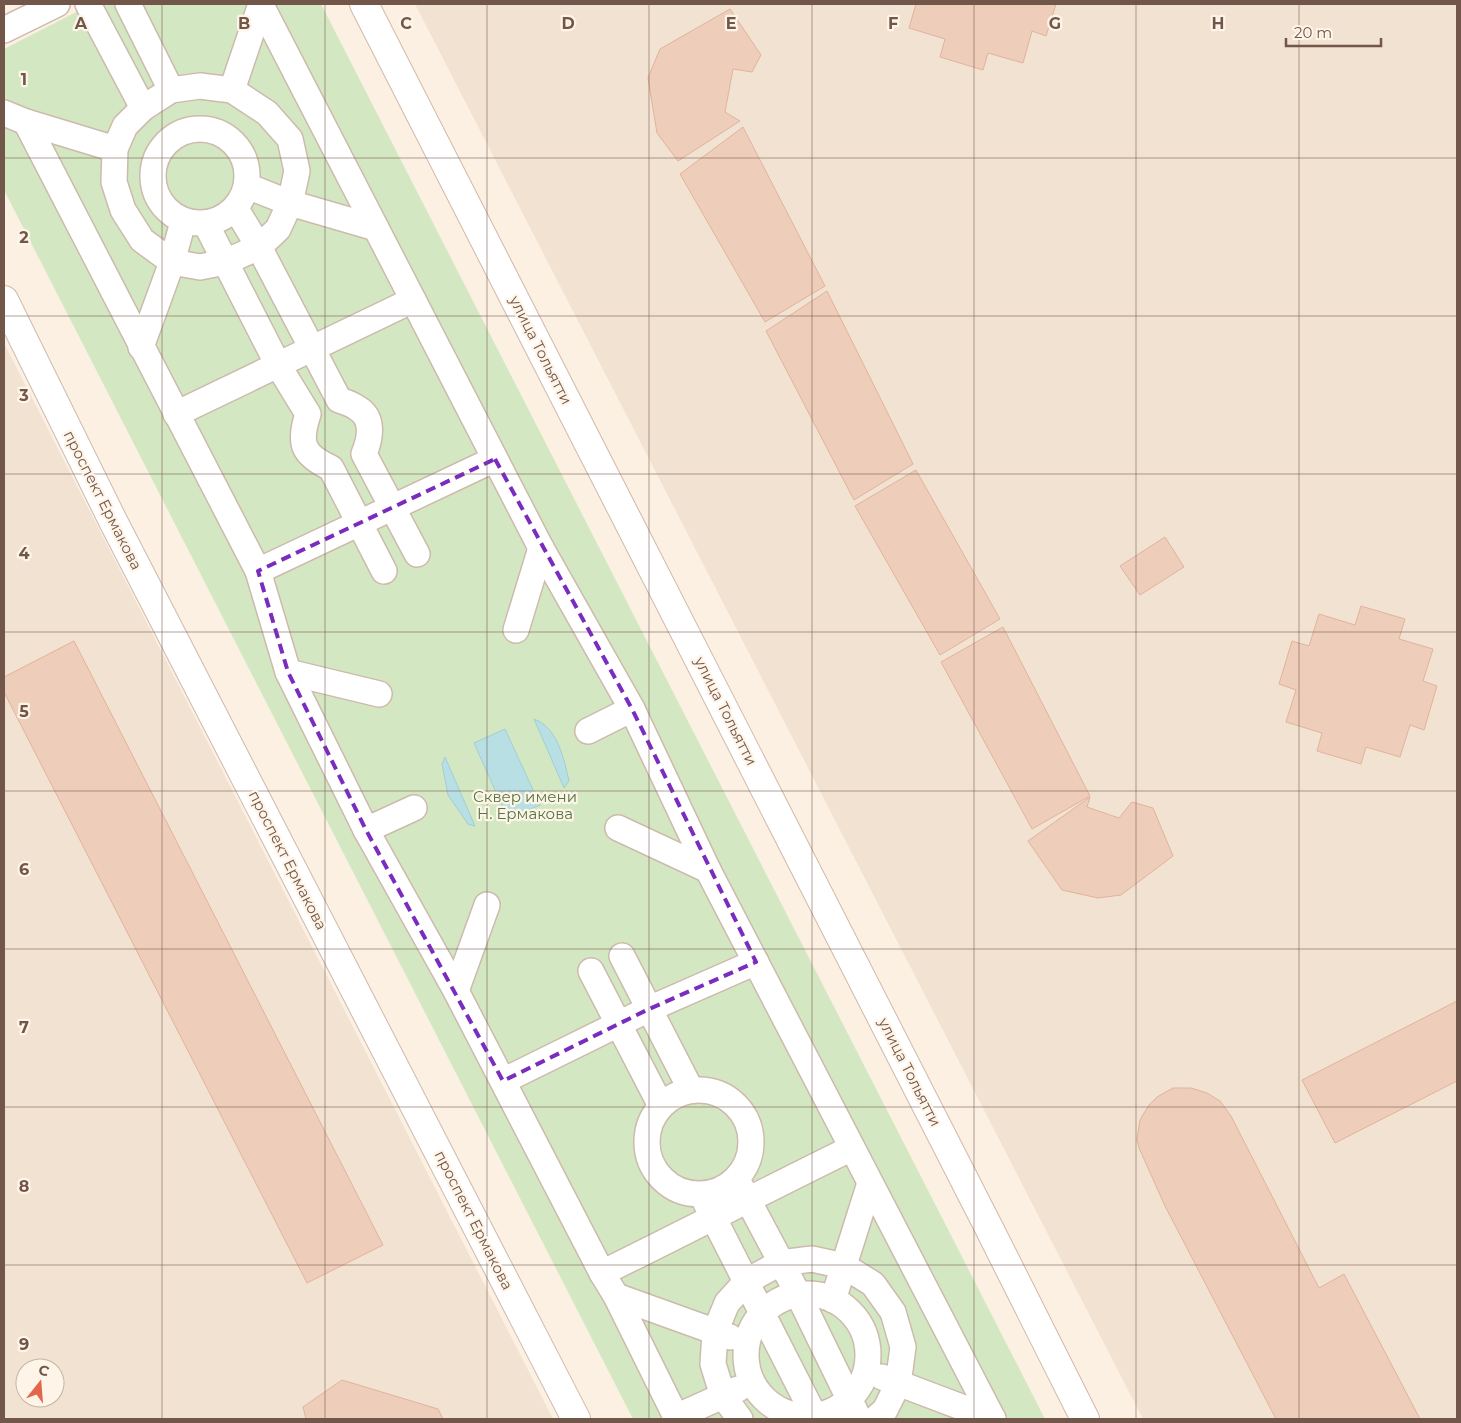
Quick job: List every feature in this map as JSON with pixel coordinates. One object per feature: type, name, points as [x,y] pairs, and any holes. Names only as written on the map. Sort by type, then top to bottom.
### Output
[{"type":"main road","name":"улица Тольятти","points":[[364,4],[1085,1419]]},
{"type":"main road","name":"проспект Ермакова","points":[[4,300],[113,521],[576,1419]]},
{"type":"street","points":[[4,30],[57,4]]},
{"type":"street","points":[[88,4],[143,108]]},
{"type":"street","points":[[128,4],[171,90]]},
{"type":"street","points":[[232,90],[261,5]]},
{"type":"street","points":[[261,5],[541,548],[632,709],[708,870],[993,1419]]},
{"type":"street","points":[[200,86],[232,90],[268,112],[290,139],[297,171],[290,203],[278,228],[259,247],[225,262],[200,266],[172,262],[142,240],[123,210],[114,182],[115,149],[125,126],[143,108],[171,90],[200,86]]},
{"type":"street","points":[[15,118],[115,149]]},
{"type":"street","points":[[15,118],[141,347],[258,571],[288,672],[366,830],[456,990],[602,1273],[616,1296],[676,1418],[752,1383]]},
{"type":"street","points":[[141,347],[172,262],[195,223],[236,209],[247,186],[245,160],[228,138],[203,128],[176,134],[157,153],[152,180],[161,206],[195,223],[225,262],[278,365],[308,414]]},
{"type":"street","points":[[247,186],[290,203],[376,228]]},
{"type":"street","points":[[236,209],[259,247],[339,400]]},
{"type":"street","points":[[176,414],[413,300]]},
{"type":"street","points":[[339,400],[359,408],[368,422],[370,437],[364,454],[348,467],[331,468],[314,460],[305,448],[302,432],[308,414],[323,402],[339,400]]},
{"type":"street","points":[[364,454],[416,554]]},
{"type":"street","points":[[258,571],[496,459]]},
{"type":"street","points":[[331,468],[384,571]]},
{"type":"street","points":[[516,630],[541,548]]},
{"type":"street","points":[[288,672],[378,694]]},
{"type":"street","points":[[588,731],[632,709]]},
{"type":"street","points":[[366,830],[414,808]]},
{"type":"street","points":[[618,828],[708,870]]},
{"type":"street","points":[[456,990],[487,905]]},
{"type":"street","points":[[622,956],[690,1088]]},
{"type":"street","points":[[503,1081],[649,1008],[756,962]]},
{"type":"street","points":[[591,971],[660,1104]]},
{"type":"street","points":[[602,1273],[714,1218],[742,1189],[752,1148],[744,1114],[721,1093],[690,1088],[660,1104],[645,1135],[652,1168],[673,1189],[702,1195],[721,1190],[742,1189],[852,1148]]},
{"type":"street","points":[[833,1300],[870,1183]]},
{"type":"street","points":[[742,1189],[798,1294],[854,1410]]},
{"type":"street","points":[[702,1195],[815,1418]]},
{"type":"street","points":[[740,1419],[722,1396],[713,1364],[715,1332],[727,1304],[747,1281],[780,1263],[812,1259],[844,1266],[872,1284],[893,1312],[903,1347],[898,1384],[885,1410],[876,1419]]},
{"type":"street","points":[[798,1294],[816,1295],[833,1300],[849,1311],[861,1327],[868,1348],[866,1370],[854,1410],[833,1411],[815,1418],[782,1416],[765,1401],[752,1383],[746,1364],[746,1343],[752,1327],[762,1313],[779,1300],[798,1294]]},
{"type":"street","points":[[616,1296],[746,1343]]},
{"type":"street","points":[[861,1327],[929,1296]]},
{"type":"street","points":[[866,1370],[898,1384],[993,1419]]},
{"type":"highlighted area","points":[[495,459],[632,709],[756,962],[649,1009],[503,1081],[366,830],[288,672],[258,571]]},
{"type":"shaded area","points":[[415,4],[1457,4],[1457,1419],[1143,1419]]},
{"type":"shaded area","points":[[4,343],[553,1419],[4,1419]]},
{"type":"green space","name":"Сквер имени Н. Ермакова","points":[[92,4],[321,4],[1045,1419],[633,1419],[4,190],[4,49]]},
{"type":"water","points":[[534,719],[549,729],[559,745],[569,781],[564,788]]},
{"type":"water","points":[[505,729],[540,805],[508,819],[474,743]]},
{"type":"water","points":[[445,757],[475,826],[468,824],[448,795],[442,764]]},
{"type":"building","points":[[916,4],[1056,4],[1046,36],[1032,31],[1023,63],[988,53],[983,70],[940,57],[945,39],[909,28]]},
{"type":"building","points":[[730,9],[761,55],[752,72],[733,69],[725,112],[740,121],[678,161],[657,133],[648,78],[660,49]]},
{"type":"building","points":[[743,127],[825,286],[765,322],[680,174]]},
{"type":"building","points":[[827,291],[913,464],[854,500],[766,331]]},
{"type":"building","points":[[916,470],[1000,619],[940,655],[855,506]]},
{"type":"building","points":[[1165,537],[1184,567],[1140,595],[1120,566]]},
{"type":"building","points":[[1361,606],[1405,619],[1399,639],[1433,649],[1423,681],[1437,686],[1424,730],[1410,725],[1400,757],[1366,747],[1361,764],[1317,751],[1322,733],[1286,722],[1296,690],[1279,684],[1292,641],[1309,646],[1319,614],[1355,625]]},
{"type":"building","points":[[1003,627],[1090,796],[1032,829],[941,662]]},
{"type":"building","points":[[74,641],[383,1245],[307,1283],[4,692],[4,677]]},
{"type":"building","points":[[1090,797],[1087,807],[1119,818],[1132,802],[1153,808],[1173,856],[1121,895],[1098,898],[1062,890],[1028,841]]},
{"type":"building","points":[[1457,1001],[1457,1081],[1335,1143],[1302,1080]]},
{"type":"building","points":[[1173,1088],[1191,1088],[1207,1093],[1220,1101],[1231,1116],[1319,1288],[1344,1274],[1420,1419],[1276,1419],[1165,1206],[1139,1148],[1137,1139],[1140,1120],[1149,1105],[1157,1097]]},
{"type":"building","points":[[342,1380],[438,1409],[443,1419],[306,1419],[303,1407]]}]
